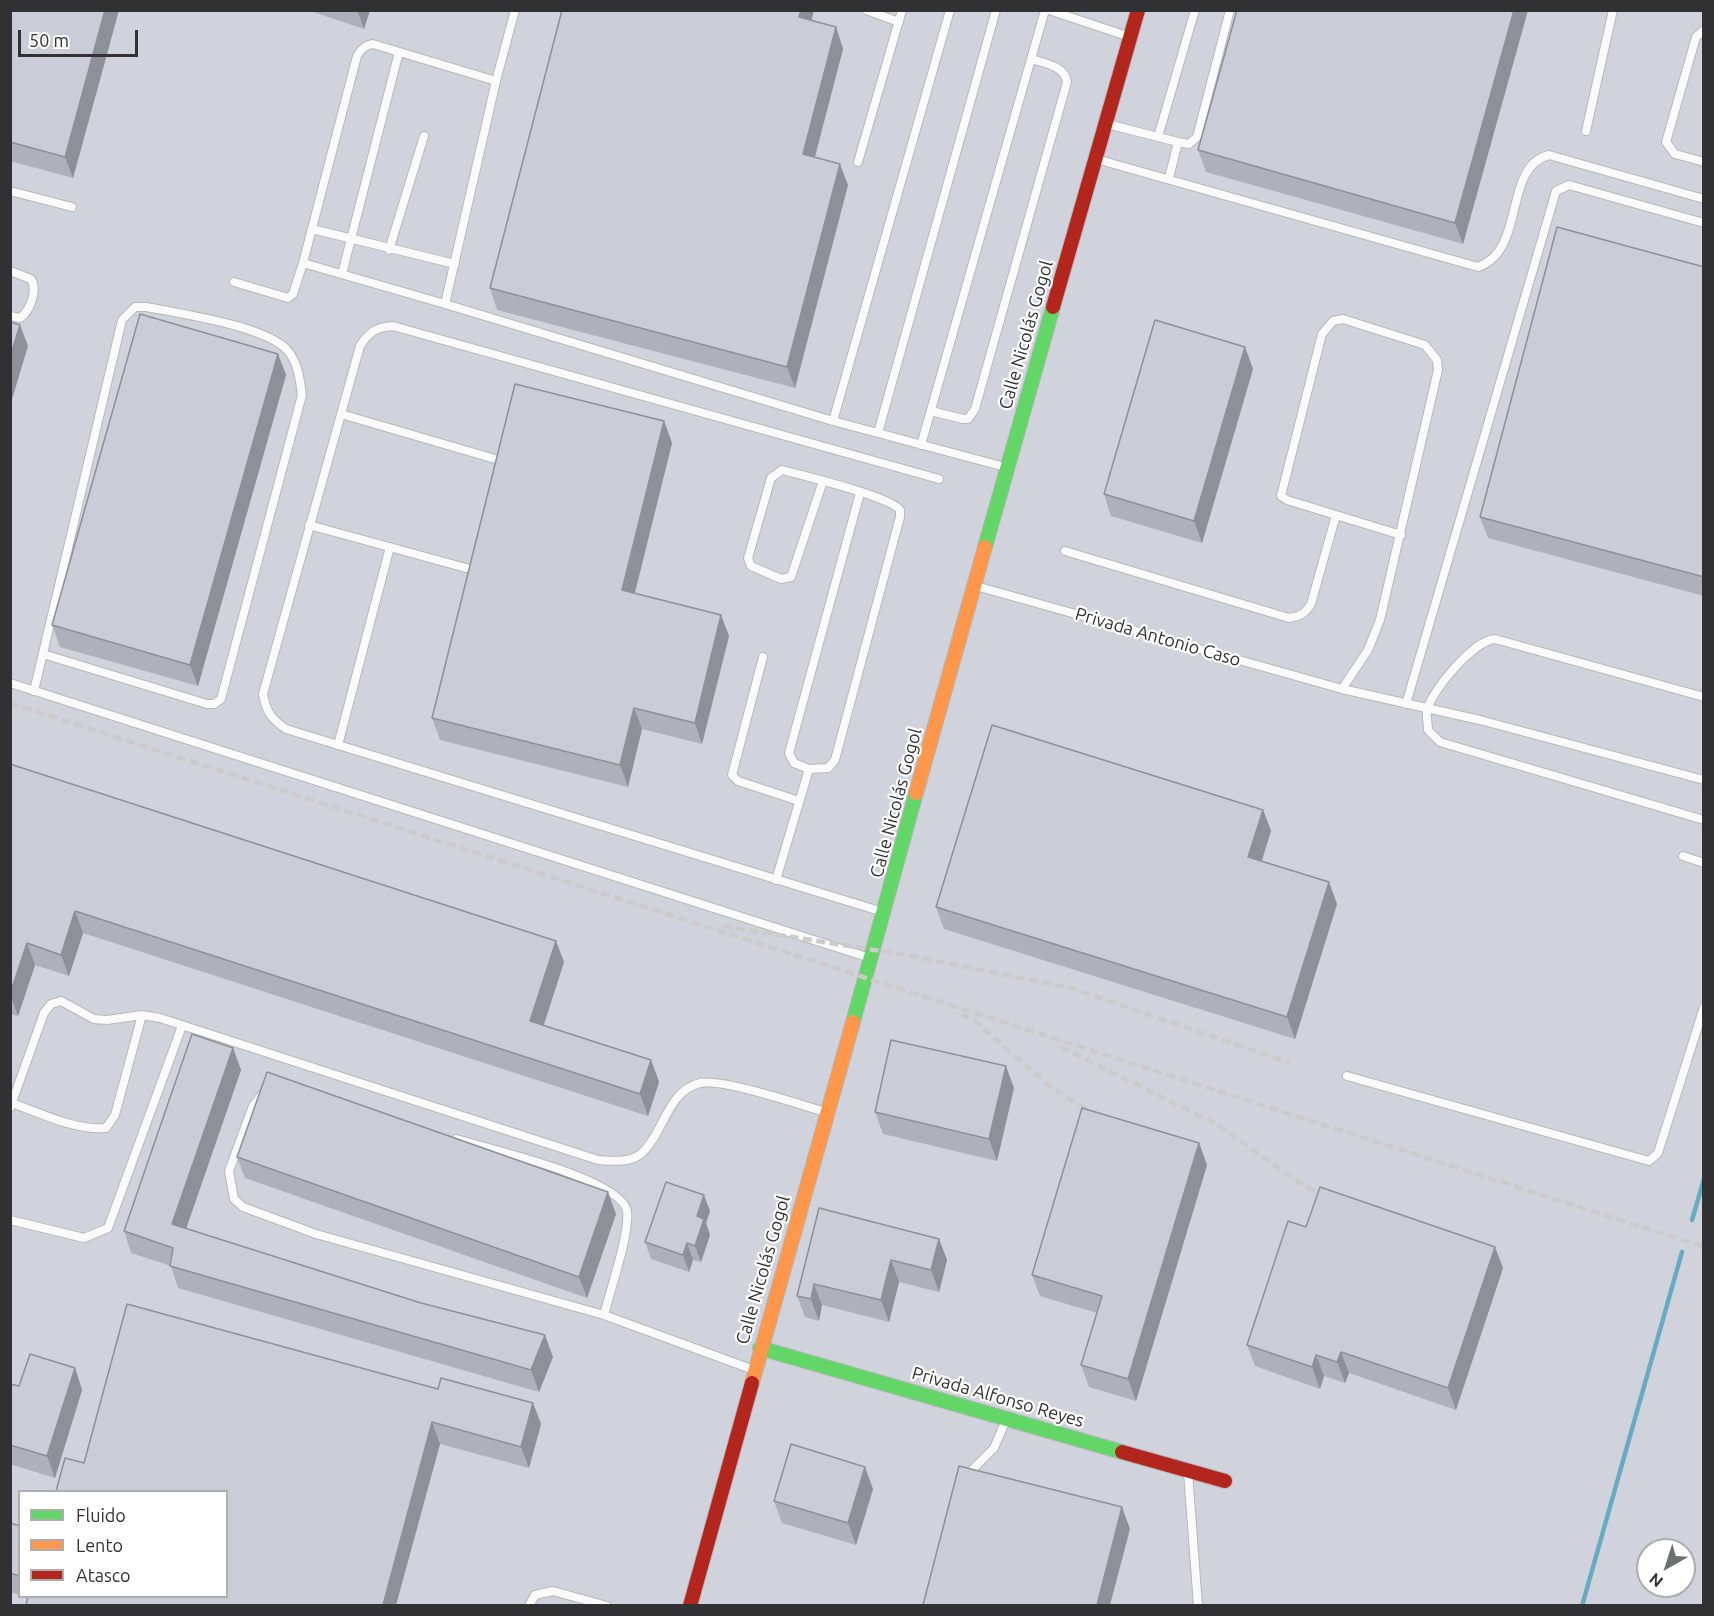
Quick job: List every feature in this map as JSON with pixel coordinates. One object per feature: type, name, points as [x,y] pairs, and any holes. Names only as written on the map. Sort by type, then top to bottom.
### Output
[{"type":"street","name":"Calle Nicolás Gogol","points":[[690,1605],[1007,468],[1138,10]]},
{"type":"street","name":"Privada Alfonso Reyes","points":[[760,1348],[1225,1481]]},
{"type":"lane","points":[[445,304],[496,81],[515,10]]},
{"type":"lane","points":[[866,10],[899,22]]},
{"type":"lane","points":[[858,162],[902,10]]},
{"type":"lane","points":[[833,421],[950,10]]},
{"type":"lane","points":[[878,433],[996,10]]},
{"type":"lane","points":[[921,445],[1030,59],[1047,10],[1130,37]]},
{"type":"lane","points":[[1158,137],[1195,10]]},
{"type":"lane","points":[[1105,124],[1189,144],[1197,137],[1230,10]]},
{"type":"lane","points":[[1586,131],[1613,10]]},
{"type":"lane","points":[[1704,30],[1696,37],[1666,142],[1675,154],[1704,162]]},
{"type":"lane","points":[[234,282],[288,298],[293,294],[357,56],[366,45],[399,52],[496,81]]},
{"type":"lane","points":[[342,274],[399,52]]},
{"type":"lane","points":[[930,411],[968,419],[978,398],[1067,82],[1067,76],[1058,68],[1030,59]]},
{"type":"lane","points":[[390,250],[424,136]]},
{"type":"lane","points":[[1169,178],[1178,142]]},
{"type":"lane","points":[[1095,158],[1478,267],[1490,263],[1504,246],[1527,169],[1540,157],[1549,155],[1704,199]]},
{"type":"lane","points":[[1406,704],[1557,192],[1569,185],[1704,223]]},
{"type":"lane","points":[[10,191],[72,207]]},
{"type":"lane","points":[[312,229],[351,241],[455,264]]},
{"type":"lane","points":[[303,263],[833,421],[1007,468]]},
{"type":"lane","points":[[10,271],[31,279],[34,289],[24,315],[20,318],[10,316]]},
{"type":"lane","points":[[34,691],[122,320],[135,307],[147,307],[251,330],[273,339],[288,350],[295,361],[302,395],[221,699],[214,704],[207,704],[43,654]]},
{"type":"lane","points":[[1342,689],[1368,650],[1380,620],[1401,535],[1438,370],[1437,360],[1425,345],[1343,319],[1327,324],[1322,334],[1281,492],[1287,500],[1401,535]]},
{"type":"lane","points":[[885,912],[286,729],[273,720],[266,709],[263,694],[360,346],[378,327],[393,326],[939,479]]},
{"type":"lane","points":[[341,414],[495,459]]},
{"type":"lane","points":[[823,481],[791,577],[781,579],[751,566],[748,558],[773,473],[782,470],[823,481],[860,493],[896,505],[900,510],[900,516],[835,760],[828,768],[809,769],[795,763],[789,753],[860,493]]},
{"type":"lane","points":[[1065,551],[1289,618],[1299,617],[1311,604],[1336,515]]},
{"type":"lane","points":[[309,525],[466,568]]},
{"type":"lane","points":[[338,745],[390,547]]},
{"type":"lane","name":"Privada Antonio Caso","points":[[974,586],[1342,689],[1427,710],[1480,720],[1704,780]]},
{"type":"lane","points":[[1704,697],[1495,639],[1481,642],[1462,660],[1450,674],[1427,710],[1428,730],[1440,742],[1704,820]]},
{"type":"lane","points":[[764,657],[732,775],[738,781],[799,801]]},
{"type":"lane","points":[[10,683],[871,958]]},
{"type":"lane","points":[[776,880],[809,769]]},
{"type":"lane","points":[[1683,856],[1704,863]]},
{"type":"lane","points":[[142,1015],[115,1115],[106,1128],[95,1129],[11,1105],[44,1013],[56,1001],[68,1003],[82,1013],[100,1020],[142,1015],[182,1026],[598,1160],[623,1160],[643,1152],[678,1097],[691,1087],[702,1083],[724,1085],[827,1112]]},
{"type":"lane","points":[[1347,1076],[1649,1161],[1658,1153],[1704,1007]]},
{"type":"lane","points":[[10,1220],[84,1238],[108,1228],[182,1026]]},
{"type":"lane","points":[[270,1088],[260,1095],[254,1106],[229,1171],[234,1199],[243,1207],[316,1234],[604,1315],[754,1370]]},
{"type":"lane","points":[[444,1136],[582,1177],[622,1200],[627,1210],[625,1230],[604,1315]]},
{"type":"lane","points":[[964,1481],[994,1448],[1007,1419]]},
{"type":"lane","points":[[1187,1471],[1198,1605]]},
{"type":"lane","points":[[529,1605],[535,1595],[553,1591],[585,1603],[607,1605]]},
{"type":"shaded area","points":[[11,11],[1703,11],[1703,1605],[11,1606]]},
{"type":"building","points":[[10,10],[105,10],[65,157],[10,142]]},
{"type":"building","points":[[562,10],[801,10],[799,17],[836,27],[803,154],[840,164],[787,367],[490,288]]},
{"type":"building","points":[[1237,10],[1514,10],[1455,223],[1198,150]]},
{"type":"building","points":[[1557,227],[1704,267],[1704,577],[1480,517]]},
{"type":"building","points":[[140,314],[278,354],[190,665],[52,625]]},
{"type":"building","points":[[1155,320],[1245,347],[1194,521],[1104,494]]},
{"type":"building","points":[[10,322],[20,325],[10,357]]},
{"type":"building","points":[[515,384],[664,421],[622,590],[721,615],[695,723],[634,708],[620,765],[432,718]]},
{"type":"building","points":[[992,725],[1263,810],[1248,857],[1329,882],[1287,1017],[936,907]]},
{"type":"building","points":[[10,764],[556,941],[530,1021],[651,1060],[640,1094],[75,911],[61,955],[27,943],[10,994]]},
{"type":"building","points":[[192,1034],[233,1048],[172,1224],[421,1303],[545,1335],[531,1370],[170,1266],[173,1248],[124,1231]]},
{"type":"building","points":[[891,1040],[1006,1066],[989,1139],[875,1112]]},
{"type":"building","points":[[267,1072],[608,1192],[579,1277],[237,1157]]},
{"type":"building","points":[[1082,1108],[1199,1143],[1128,1379],[1081,1365],[1102,1296],[1032,1275]]},
{"type":"building","points":[[666,1182],[704,1195],[697,1216],[704,1219],[695,1246],[687,1243],[683,1255],[645,1242]]},
{"type":"building","points":[[1320,1187],[1495,1247],[1448,1388],[1341,1352],[1337,1362],[1316,1355],[1312,1367],[1247,1345],[1288,1221],[1306,1227]]},
{"type":"building","points":[[819,1208],[939,1239],[931,1270],[891,1260],[881,1300],[814,1284],[811,1299],[797,1296]]},
{"type":"building","points":[[127,1304],[438,1389],[441,1378],[533,1403],[521,1447],[432,1422],[383,1605],[26,1605],[28,1598],[228,1598],[228,1490],[56,1490],[65,1458],[84,1463]]},
{"type":"building","points":[[30,1354],[75,1368],[47,1456],[10,1445],[10,1384],[19,1386]]},
{"type":"building","points":[[791,1444],[865,1467],[848,1523],[774,1501]]},
{"type":"building","points":[[959,1466],[1122,1507],[1097,1605],[923,1605]]},
{"type":"building","points":[[10,1523],[18,1525],[18,1575],[10,1573]]},
{"type":"waterway","points":[[1692,1220],[1704,1179]]},
{"type":"waterway","points":[[1582,1606],[1682,1252]]},
{"type":"railway","points":[[10,703],[1704,1247]]},
{"type":"railway","points":[[723,926],[906,955],[1071,988],[1290,1063]]},
{"type":"railway","points":[[961,1014],[975,1021],[1051,1087],[1098,1116]]},
{"type":"railway","points":[[1061,1047],[1218,1125],[1304,1186],[1332,1199]]},
{"type":"traffic: fast","points":[[985,547],[1053,307]]},
{"type":"traffic: fast","points":[[853,1022],[916,793]]},
{"type":"traffic: fast","points":[[760,1348],[1122,1452]]},
{"type":"traffic: slow","points":[[916,793],[985,547]]},
{"type":"traffic: slow","points":[[752,1383],[853,1022]]},
{"type":"traffic: jam","points":[[1053,307],[1138,10]]},
{"type":"traffic: jam","points":[[690,1606],[752,1383]]},
{"type":"traffic: jam","points":[[1122,1452],[1225,1481]]}]
